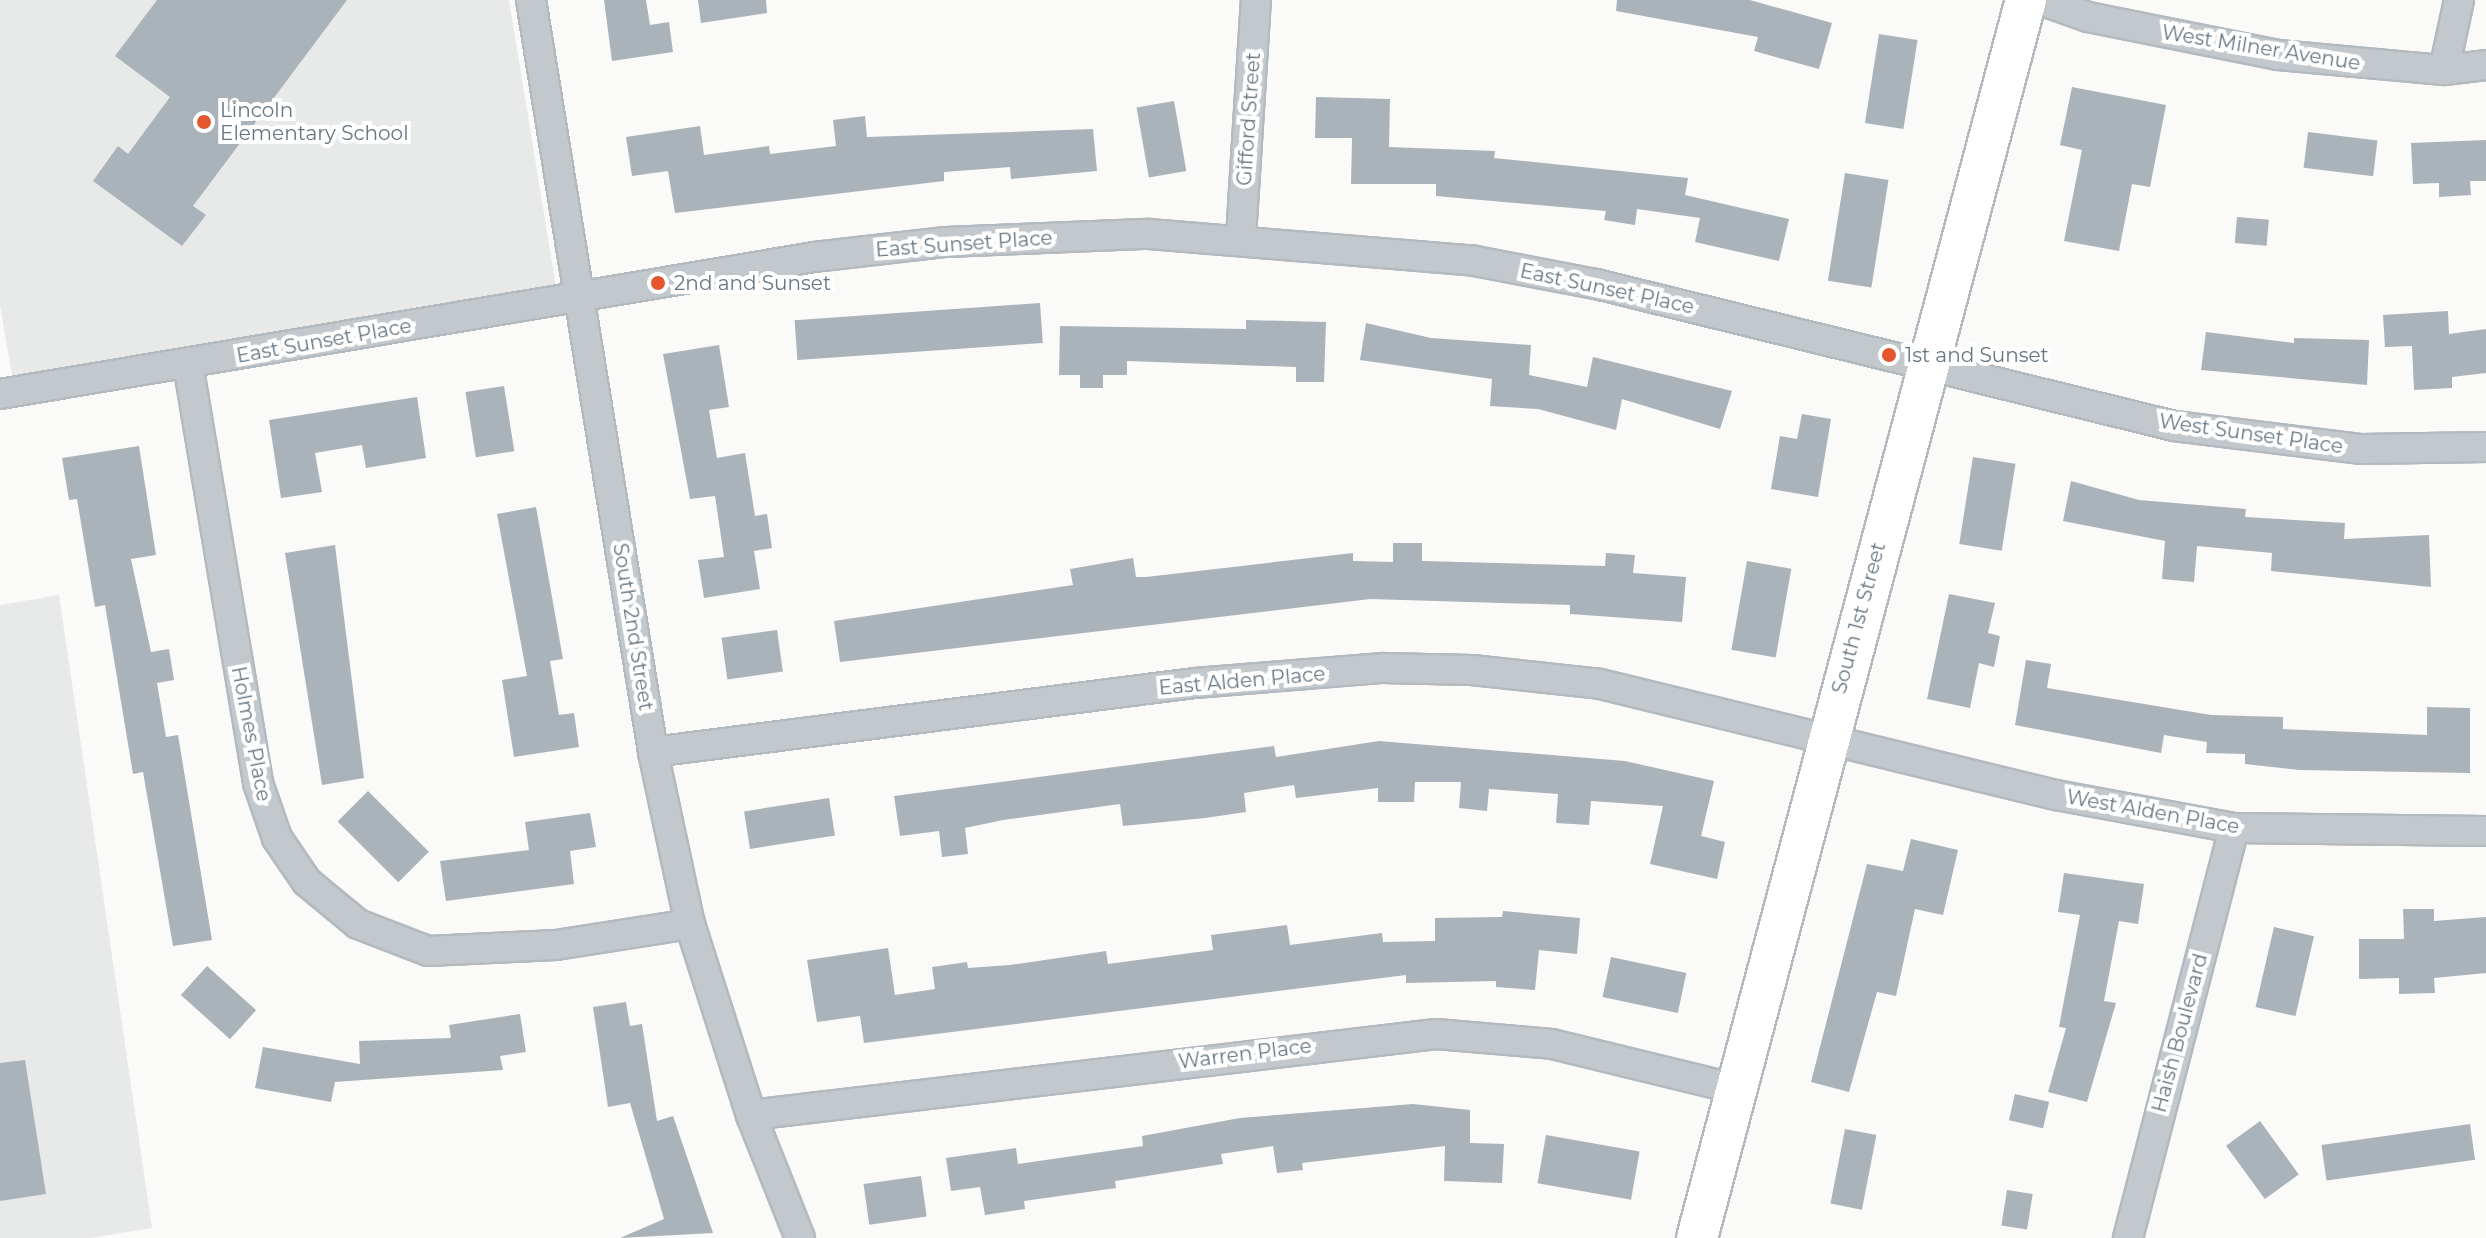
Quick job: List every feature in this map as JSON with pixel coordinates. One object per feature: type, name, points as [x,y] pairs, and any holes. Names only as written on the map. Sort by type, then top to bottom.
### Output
[{"type":"street","name":"South 2nd Street","points":[[531,0],[653,752],[690,924],[751,1115],[800,1238]]},
{"type":"street","name":"Gifford Street","points":[[1241,237],[1256,0]]},
{"type":"street","name":"South 1st Street","points":[[1697,1238],[1926,364],[2026,0]]},
{"type":"street","name":"West Milner Avenue","points":[[2040,0],[2088,17],[2278,55],[2444,70],[2486,65]]},
{"type":"street","points":[[2444,70],[2459,0]]},
{"type":"street","name":"East Sunset Place","points":[[0,394],[581,297],[946,242],[1241,237],[1475,261],[1926,364]]},
{"type":"street","name":"Holmes Place","points":[[188,364],[258,783],[277,838],[307,882],[358,924],[428,951],[556,945],[690,924]]},
{"type":"street","name":"West Sunset Place","points":[[1926,364],[2174,426],[2362,449],[2486,447]]},
{"type":"street","name":"East Alden Place","points":[[653,752],[1195,683],[1383,668],[1557,677],[1828,735]]},
{"type":"street","name":"West Alden Place","points":[[1828,735],[2056,795],[2234,828],[2486,831]]},
{"type":"street","name":"Haish Boulevard","points":[[2128,1238],[2234,828]]},
{"type":"street","name":"Warren Place","points":[[751,1115],[1436,1034],[1552,1044],[1736,1089]]},
{"type":"shaded area","points":[[0,0],[509,0],[556,287],[13,381],[0,305]]},
{"type":"shaded area","points":[[59,595],[152,1228],[90,1238],[0,1238],[0,605]]},
{"type":"building","name":"Lincoln Elementary School","points":[[157,0],[347,0],[193,206],[206,215],[182,246],[93,181],[118,146],[128,154],[170,97],[115,56]]},
{"type":"building","points":[[604,0],[646,0],[650,25],[669,22],[673,52],[612,61]]},
{"type":"building","points":[[698,0],[766,0],[767,13],[701,23]]},
{"type":"building","points":[[1617,0],[1750,0],[1832,23],[1819,69],[1754,51],[1758,37],[1616,11]]},
{"type":"building","points":[[1879,34],[1918,40],[1903,129],[1865,123]]},
{"type":"building","points":[[2072,87],[2166,105],[2150,187],[2132,184],[2119,251],[2064,241],[2082,150],[2060,145]]},
{"type":"building","points":[[1316,97],[1390,99],[1389,147],[1495,151],[1494,158],[1688,178],[1685,195],[1789,219],[1779,261],[1695,242],[1700,218],[1637,209],[1635,225],[1604,220],[1606,211],[1436,196],[1436,184],[1351,184],[1352,138],[1315,138]]},
{"type":"building","points":[[1174,101],[1186,171],[1149,178],[1137,108]]},
{"type":"building","points":[[865,116],[867,137],[1093,129],[1097,171],[1011,179],[1010,167],[944,172],[944,181],[675,213],[668,171],[632,176],[626,137],[700,126],[704,155],[769,146],[770,154],[836,146],[833,120]]},
{"type":"building","points":[[2308,132],[2377,141],[2373,176],[2304,168]]},
{"type":"building","points":[[2486,140],[2486,181],[2470,181],[2471,195],[2439,197],[2439,183],[2413,184],[2411,143]]},
{"type":"building","points":[[1845,173],[1888,180],[1871,288],[1828,281]]},
{"type":"building","points":[[2237,217],[2269,220],[2267,246],[2235,243]]},
{"type":"building","points":[[1040,303],[1043,343],[797,360],[795,320]]},
{"type":"building","points":[[2448,311],[2449,334],[2486,329],[2486,373],[2452,377],[2452,388],[2414,390],[2412,346],[2385,347],[2383,315]]},
{"type":"building","points":[[1246,320],[1326,322],[1324,382],[1296,382],[1296,367],[1127,361],[1127,375],[1103,375],[1103,388],[1080,388],[1080,375],[1059,375],[1060,326],[1246,329]]},
{"type":"building","points":[[1366,323],[1431,338],[1531,345],[1529,375],[1587,387],[1593,357],[1732,391],[1720,429],[1622,399],[1616,430],[1538,409],[1490,406],[1492,379],[1360,360]]},
{"type":"building","points":[[2206,332],[2294,343],[2294,338],[2369,340],[2367,385],[2201,370]]},
{"type":"building","points":[[719,345],[729,407],[709,410],[717,458],[745,453],[755,516],[767,514],[772,548],[754,551],[760,589],[704,598],[698,560],[724,557],[715,496],[690,499],[663,354]]},
{"type":"building","points":[[504,386],[514,451],[476,457],[465,392]]},
{"type":"building","points":[[417,397],[426,458],[366,468],[362,445],[315,453],[322,492],[281,498],[269,420]]},
{"type":"building","points":[[1802,414],[1831,419],[1818,497],[1771,489],[1780,436],[1797,439]]},
{"type":"building","points":[[139,446],[156,555],[131,559],[151,652],[169,649],[174,680],[157,683],[166,737],[178,735],[212,940],[173,946],[143,772],[133,774],[105,605],[95,607],[77,499],[69,500],[62,458]]},
{"type":"building","points":[[1973,457],[2015,464],[2002,551],[1959,544]]},
{"type":"building","points":[[2071,481],[2139,500],[2246,509],[2245,517],[2345,523],[2344,539],[2429,535],[2431,587],[2271,571],[2272,553],[2197,546],[2194,582],[2162,579],[2165,541],[2063,521]]},
{"type":"building","points":[[536,507],[563,659],[550,661],[559,715],[574,713],[579,747],[514,757],[502,680],[527,676],[497,514]]},
{"type":"building","points":[[1393,543],[1422,543],[1422,561],[1605,566],[1606,553],[1635,555],[1633,573],[1686,577],[1682,622],[1570,614],[1570,605],[1370,599],[840,662],[834,621],[1073,585],[1070,569],[1133,558],[1136,577],[1146,577],[1353,553],[1353,561],[1393,562]]},
{"type":"building","points":[[335,545],[364,778],[322,785],[285,553]]},
{"type":"building","points":[[1747,561],[1791,569],[1776,657],[1731,650]]},
{"type":"building","points":[[1949,594],[1995,603],[1988,633],[2000,636],[1994,667],[1979,663],[1970,708],[1927,699]]},
{"type":"building","points":[[777,630],[783,672],[727,679],[722,638]]},
{"type":"building","points":[[2026,660],[2051,664],[2047,688],[2211,715],[2283,717],[2283,729],[2427,735],[2427,707],[2470,708],[2470,773],[2299,770],[2245,764],[2245,754],[2206,753],[2207,742],[2164,735],[2161,753],[2015,725]]},
{"type":"building","points":[[1379,741],[1625,761],[1714,781],[1701,836],[1725,842],[1717,879],[1650,864],[1663,806],[1591,801],[1589,825],[1556,823],[1558,794],[1489,789],[1487,811],[1459,808],[1461,782],[1415,782],[1414,802],[1378,802],[1378,788],[1296,798],[1294,785],[1244,793],[1246,812],[1205,818],[1123,826],[1120,804],[1003,820],[965,828],[968,854],[942,857],[939,831],[900,836],[894,796],[1274,746],[1276,757]]},
{"type":"building","points":[[368,791],[429,852],[398,882],[338,821]]},
{"type":"building","points":[[829,798],[835,836],[750,849],[744,811]]},
{"type":"building","points":[[590,813],[596,847],[570,851],[574,884],[446,901],[440,861],[529,850],[525,822]]},
{"type":"building","points":[[1911,839],[1958,850],[1943,915],[1915,909],[1896,996],[1877,992],[1849,1092],[1811,1082],[1867,864],[1903,871]]},
{"type":"building","points":[[2064,873],[2144,884],[2138,924],[2119,921],[2104,1001],[2116,1003],[2087,1102],[2048,1092],[2066,1028],[2059,1027],[2080,915],[2058,912]]},
{"type":"building","points":[[2403,909],[2434,909],[2434,921],[2486,917],[2486,973],[2434,978],[2435,993],[2399,994],[2399,978],[2359,979],[2359,939],[2404,939]]},
{"type":"building","points":[[1503,911],[1580,918],[1577,954],[1539,950],[1535,990],[1496,987],[1496,981],[1406,983],[1406,975],[864,1043],[860,1016],[817,1022],[807,960],[888,948],[895,995],[935,989],[932,967],[967,962],[968,968],[1010,965],[1106,951],[1108,964],[1213,950],[1211,935],[1287,925],[1290,945],[1382,933],[1383,942],[1435,941],[1435,918],[1502,917]]},
{"type":"building","points":[[2274,927],[2314,936],[2296,1016],[2256,1007]]},
{"type":"building","points":[[1611,957],[1686,973],[1678,1013],[1602,997]]},
{"type":"building","points":[[207,966],[256,1010],[230,1039],[181,995]]},
{"type":"building","points":[[626,1002],[630,1026],[642,1024],[657,1121],[673,1116],[713,1233],[620,1238],[664,1219],[630,1103],[608,1107],[593,1007]]},
{"type":"building","points":[[520,1014],[526,1052],[500,1056],[503,1070],[335,1082],[331,1102],[255,1088],[263,1047],[360,1064],[359,1041],[451,1038],[449,1025]]},
{"type":"building","points":[[25,1060],[46,1194],[0,1201],[0,1063]]},
{"type":"building","points":[[2015,1094],[2049,1102],[2043,1128],[2009,1120]]},
{"type":"building","points":[[1413,1104],[1470,1110],[1470,1143],[1504,1144],[1502,1183],[1444,1181],[1445,1146],[1302,1163],[1303,1170],[1277,1173],[1273,1146],[1221,1154],[1223,1164],[1115,1181],[1116,1188],[1024,1201],[1025,1209],[985,1215],[980,1187],[951,1191],[946,1158],[1016,1148],[1018,1164],[1143,1146],[1142,1136],[1240,1118]]},
{"type":"building","points":[[2260,1121],[2299,1174],[2265,1199],[2226,1146]]},
{"type":"building","points":[[2470,1124],[2475,1160],[2326,1181],[2321,1145]]},
{"type":"building","points":[[1845,1129],[1876,1135],[1862,1210],[1830,1204]]},
{"type":"building","points":[[1546,1135],[1640,1151],[1631,1200],[1537,1183]]},
{"type":"building","points":[[921,1176],[927,1217],[869,1225],[864,1184]]},
{"type":"building","points":[[2007,1190],[2033,1194],[2027,1230],[2001,1226]]},
{"type":"place","name":"Lincoln Elementary School","points":[[204,122]]},
{"type":"place","name":"2nd and Sunset","points":[[658,283]]},
{"type":"place","name":"1st and Sunset","points":[[1889,355]]}]
